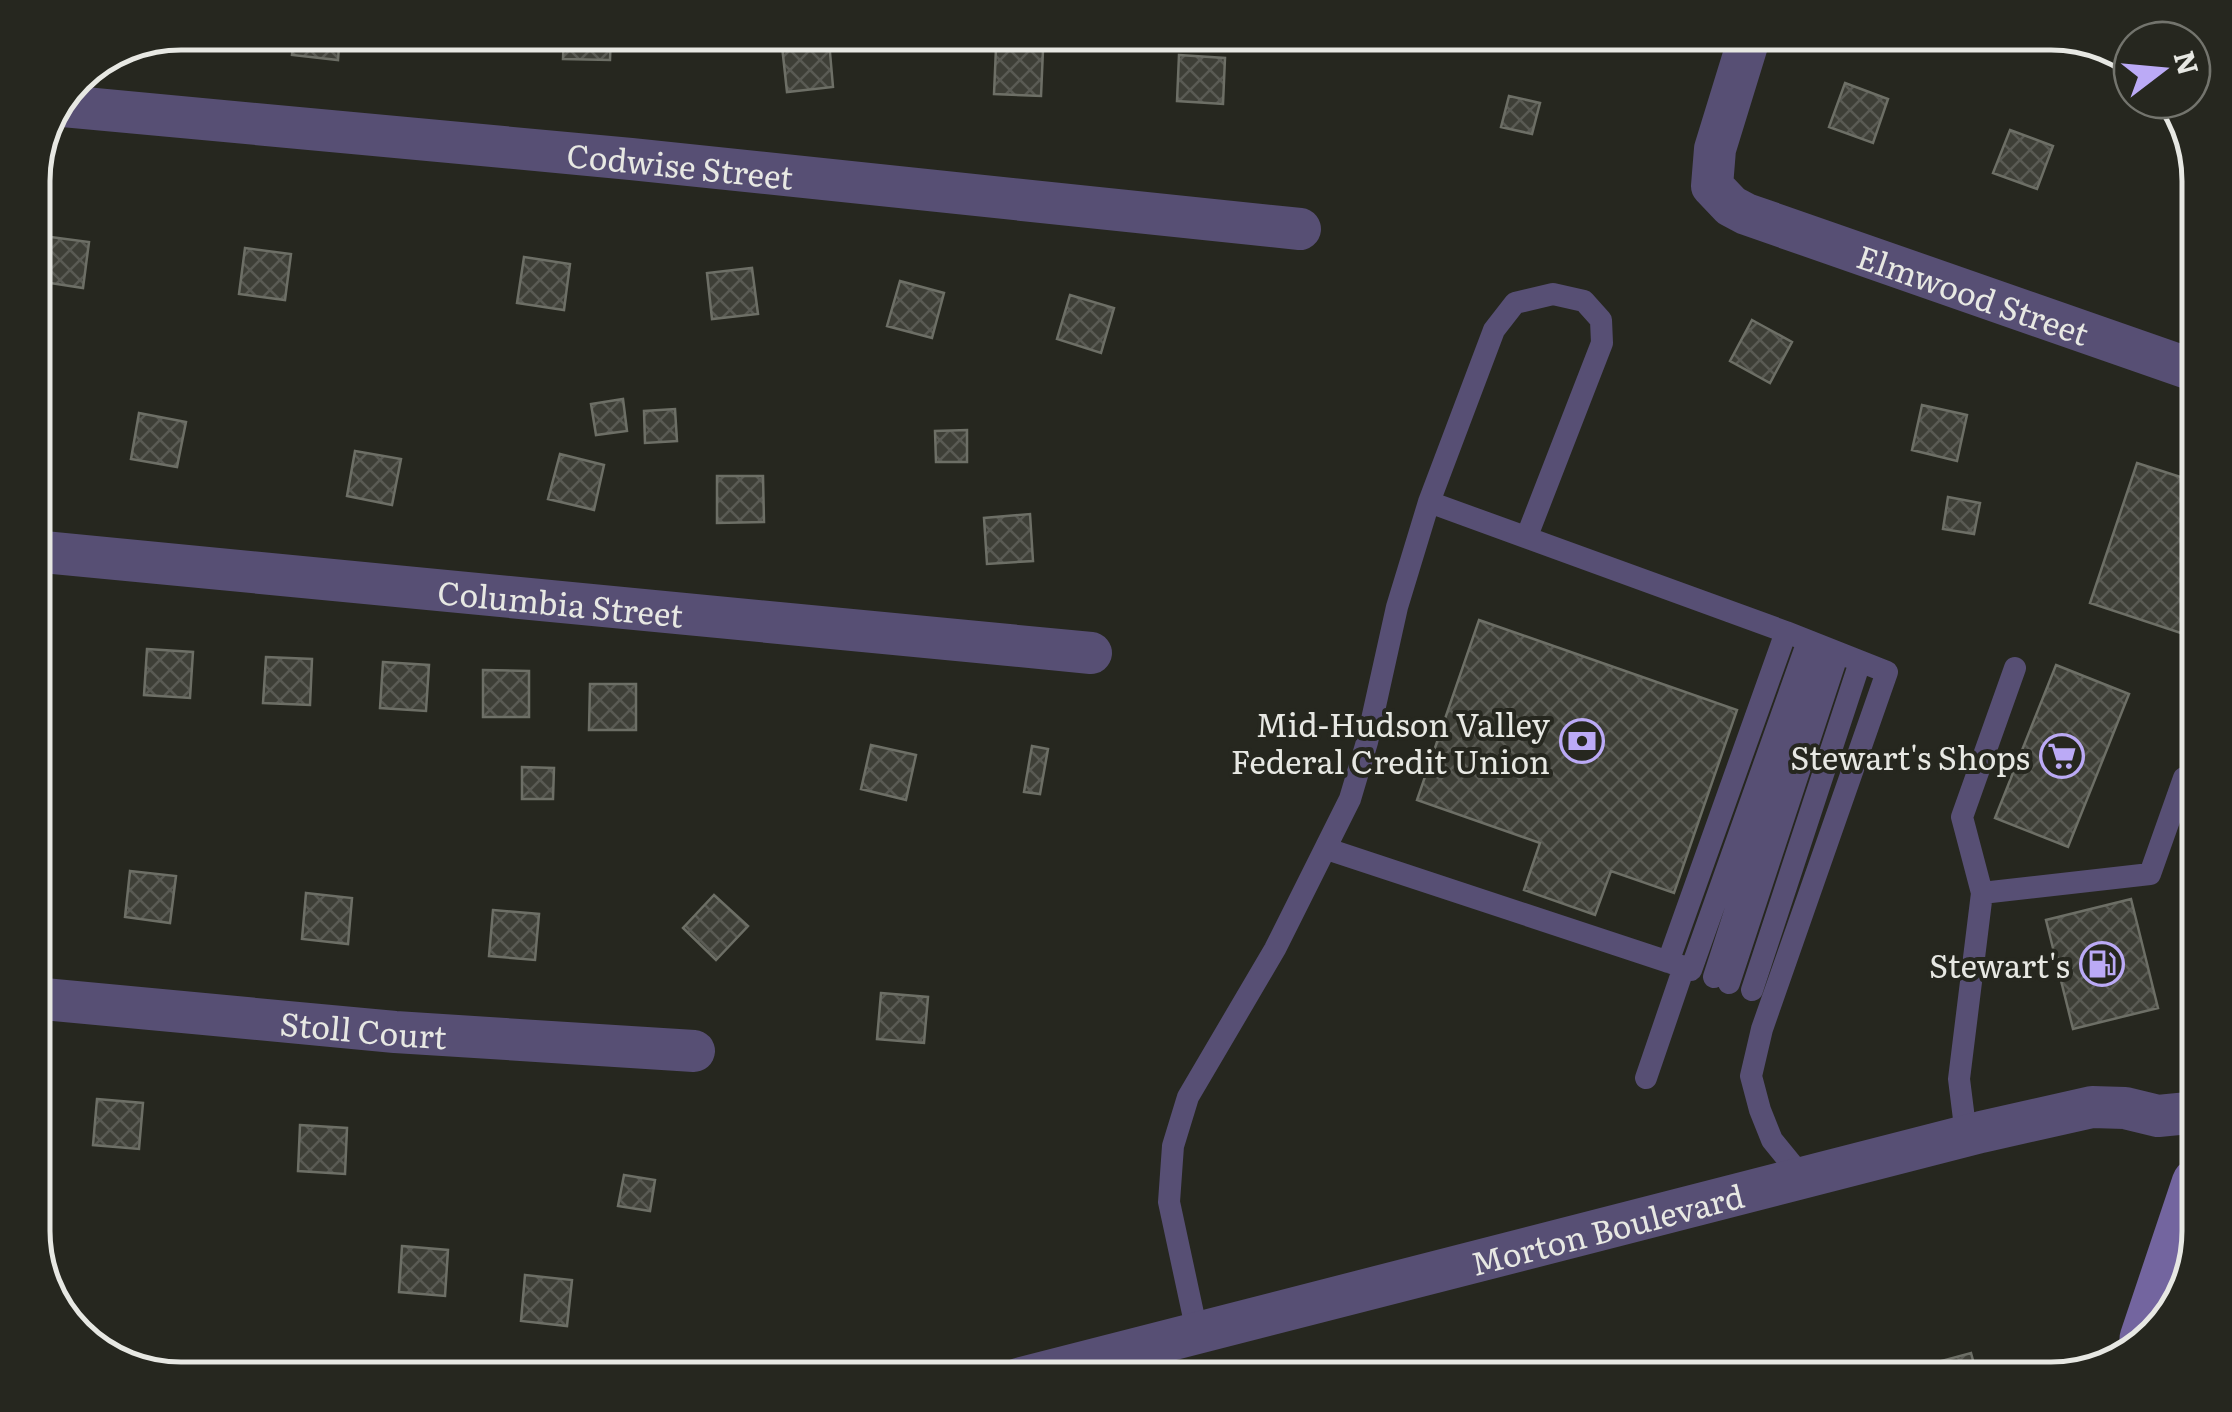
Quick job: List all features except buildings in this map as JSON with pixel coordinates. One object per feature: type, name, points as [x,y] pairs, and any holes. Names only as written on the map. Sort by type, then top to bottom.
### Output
[{"type":"street","name":"Elmwood Street","points":[[1745,50],[1715,148],[1712,186],[1731,206],[2182,366]]},
{"type":"street","name":"Codwise Street","points":[[73,107],[611,157],[1300,228]]},
{"type":"street","name":"Columbia Street","points":[[50,552],[1091,653]]},
{"type":"street","name":"Stoll Court","points":[[50,1000],[395,1032],[694,1051]]},
{"type":"street","name":"Morton Boulevard","points":[[1085,1362],[2092,1107],[2125,1108],[2158,1116],[2182,1114]]},
{"type":"street","points":[[2158,1306],[2182,1238]]},
{"type":"lane","points":[[1196,1332],[1169,1202],[1173,1146],[1188,1097],[1275,949],[1350,800],[1397,607],[1430,502],[1494,330],[1515,303],[1554,294],[1584,301],[1601,320],[1602,343],[1527,536]]},
{"type":"lane","points":[[1430,502],[1887,672],[1716,978],[1646,1078]]},
{"type":"lane","points":[[1716,978],[1823,647]]},
{"type":"lane","points":[[1716,978],[1823,647]]},
{"type":"lane","points":[[1966,1136],[1959,1078],[1982,892],[1962,817],[2015,668]]},
{"type":"lane","points":[[1982,892],[2150,874],[2182,784]]},
{"type":"lane","points":[[1327,849],[1716,978],[1762,1028],[1750,1076],[1772,1140],[1803,1178]]},
{"type":"place","name":"Mid-Hudson Valley Federal Credit Union","points":[[1582,741]]},
{"type":"place","name":"Stewart's Shops","points":[[2062,756]]},
{"type":"place","name":"Stewart's","points":[[2102,964]]}]
